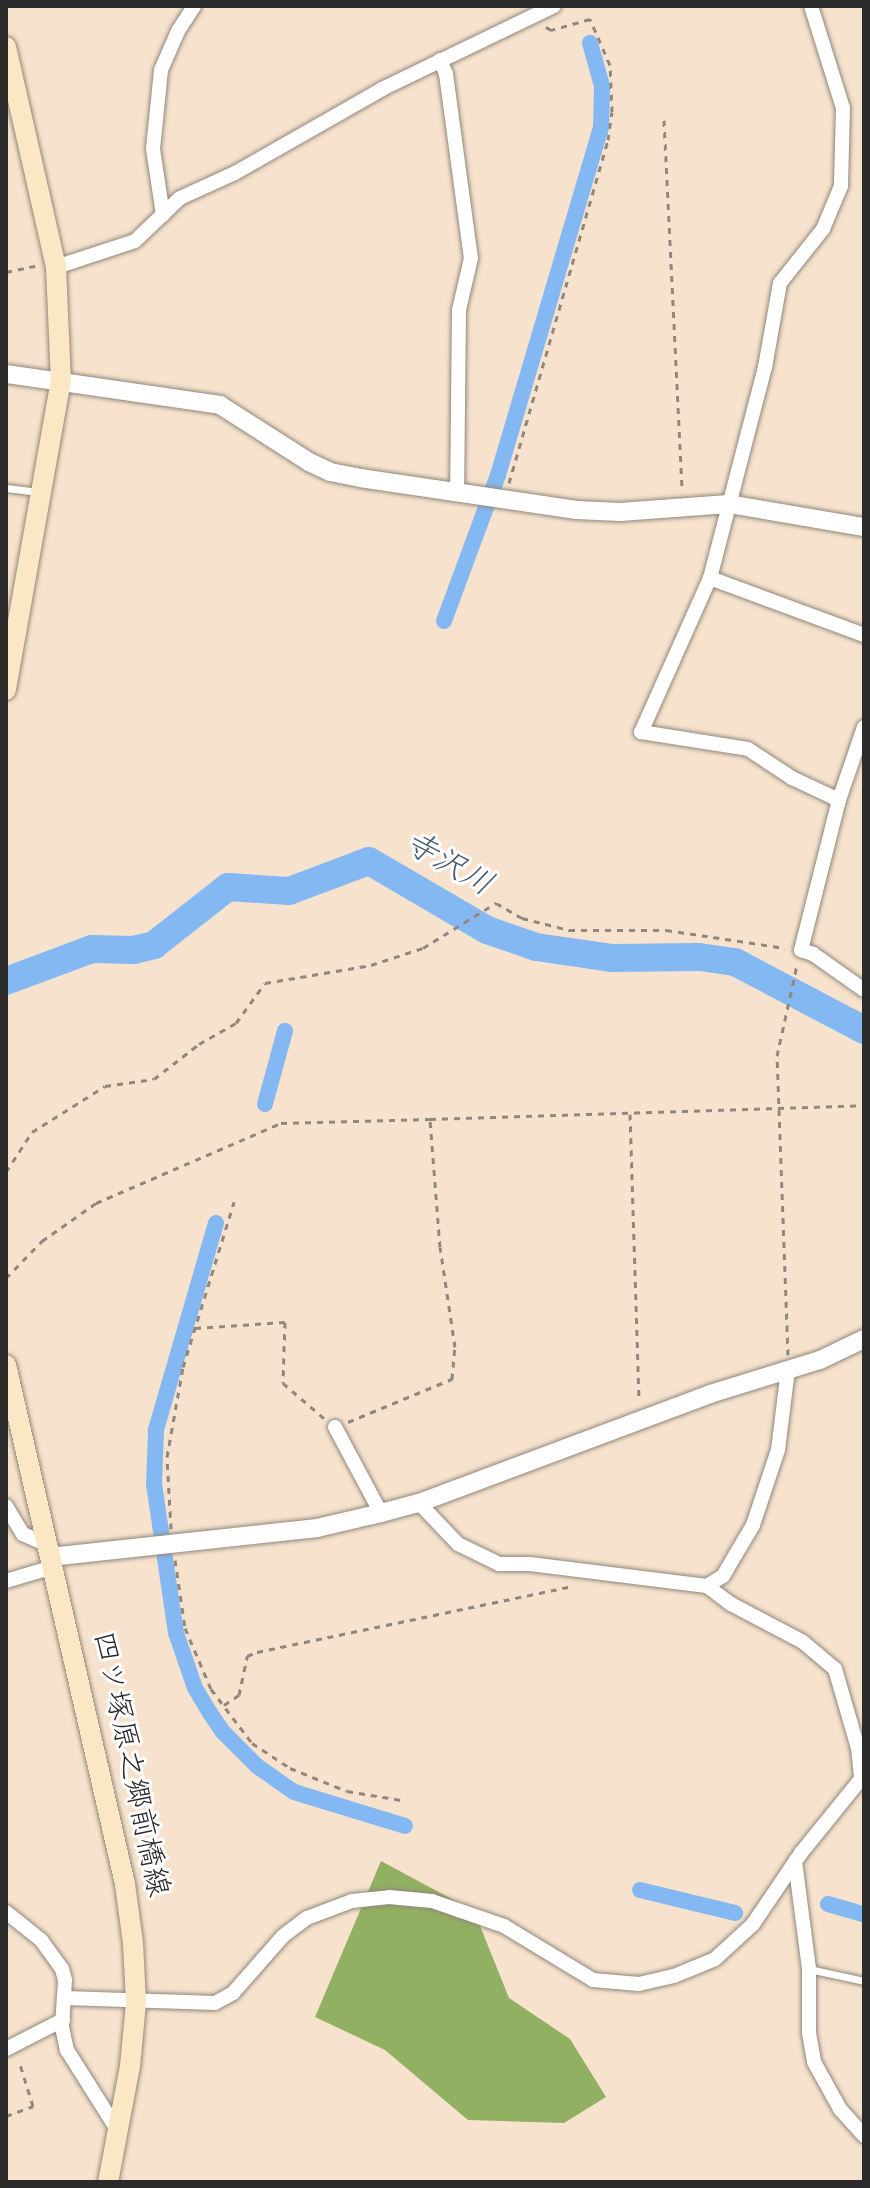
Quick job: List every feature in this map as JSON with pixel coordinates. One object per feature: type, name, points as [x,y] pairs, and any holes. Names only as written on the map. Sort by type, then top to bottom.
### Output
[{"type":"main road","points":[[6,47],[55,264],[61,380],[11,639],[6,690]]},
{"type":"main road","name":"四ツ塚原之郷前橋線","points":[[6,1365],[125,1884],[133,1943],[136,2003],[108,2182]]},
{"type":"street","points":[[163,215],[153,149],[161,70],[178,31],[194,6]]},
{"type":"street","points":[[55,264],[135,241],[180,198],[235,173],[440,60],[554,6]]},
{"type":"street","points":[[811,6],[843,108],[841,186],[823,229],[780,283],[765,367],[710,578],[641,732],[748,749],[792,778],[839,800]]},
{"type":"street","points":[[440,60],[446,74],[471,258],[459,310],[457,491]]},
{"type":"street","points":[[6,374],[220,405],[330,472],[591,511],[729,504],[864,527]]},
{"type":"street","points":[[710,578],[864,635]]},
{"type":"street","points":[[864,727],[839,800],[801,950],[813,954],[864,990]]},
{"type":"street","points":[[6,1581],[50,1556],[317,1528],[419,1503],[710,1394],[788,1370],[864,1339]]},
{"type":"street","points":[[707,1586],[723,1576],[753,1525],[778,1450],[788,1370]]},
{"type":"street","points":[[335,1427],[381,1513]]},
{"type":"street","points":[[65,1998],[136,2003],[215,2003],[233,1993],[283,1936],[307,1918],[352,1901],[389,1897],[432,1901],[492,1922],[593,1980],[639,1984],[662,1979],[715,1959],[753,1924],[795,1861],[863,1777],[835,1669],[803,1642],[731,1604],[707,1586],[530,1564],[499,1564],[458,1544],[419,1503]]},
{"type":"street","points":[[6,1506],[23,1534],[50,1556]]},
{"type":"street","points":[[795,1861],[809,1969],[809,2033],[814,2062],[840,2109],[862,2129]]},
{"type":"street","points":[[6,1912],[41,1940],[62,1969],[67,2050],[118,2131]]},
{"type":"street","points":[[9,2048],[63,2020]]},
{"type":"lane","points":[[6,488],[41,492]]},
{"type":"lane","points":[[809,1969],[864,1981]]},
{"type":"path","points":[[495,497],[608,140],[612,112],[610,65],[590,19],[551,30],[538,23],[534,14]]},
{"type":"path","points":[[664,120],[683,506]]},
{"type":"path","points":[[6,272],[55,264]]},
{"type":"path","points":[[6,1172],[32,1132],[105,1086],[154,1079],[199,1044],[236,1023],[265,983],[371,965],[423,948],[496,903],[522,918],[569,930],[666,930],[801,950]]},
{"type":"path","points":[[788,1370],[777,1056],[794,973]]},
{"type":"path","points":[[6,1278],[42,1241],[96,1203],[281,1123],[864,1105]]},
{"type":"path","points":[[630,1114],[639,1401]]},
{"type":"path","points":[[195,1328],[285,1322],[283,1383],[335,1427],[452,1379],[455,1347],[440,1247],[430,1119]]},
{"type":"path","points":[[234,1202],[183,1367],[167,1457],[172,1544],[185,1628],[211,1689],[252,1743],[290,1768],[347,1791],[401,1800]]},
{"type":"path","points":[[224,1705],[239,1695],[247,1656],[257,1652],[576,1585]]},
{"type":"path","points":[[6,2116],[33,2106],[9,2048]]},
{"type":"green space","points":[[381,1861],[474,1911],[509,1998],[570,2039],[606,2097],[564,2123],[468,2120],[385,2050],[315,2017]]},
{"type":"waterway","points":[[444,621],[498,475],[601,128],[602,86],[590,43]]},
{"type":"waterway","name":"寺沢川","points":[[6,981],[92,949],[133,950],[154,945],[228,887],[289,891],[369,861],[487,930],[536,947],[611,958],[699,957],[735,962],[864,1030]]},
{"type":"waterway","points":[[265,1104],[285,1031]]},
{"type":"waterway","points":[[216,1223],[156,1430],[154,1484],[176,1633],[195,1688],[210,1713],[223,1732],[257,1766],[294,1792],[405,1826]]},
{"type":"waterway","points":[[640,1890],[735,1913]]},
{"type":"waterway","points":[[828,1904],[864,1914]]}]
